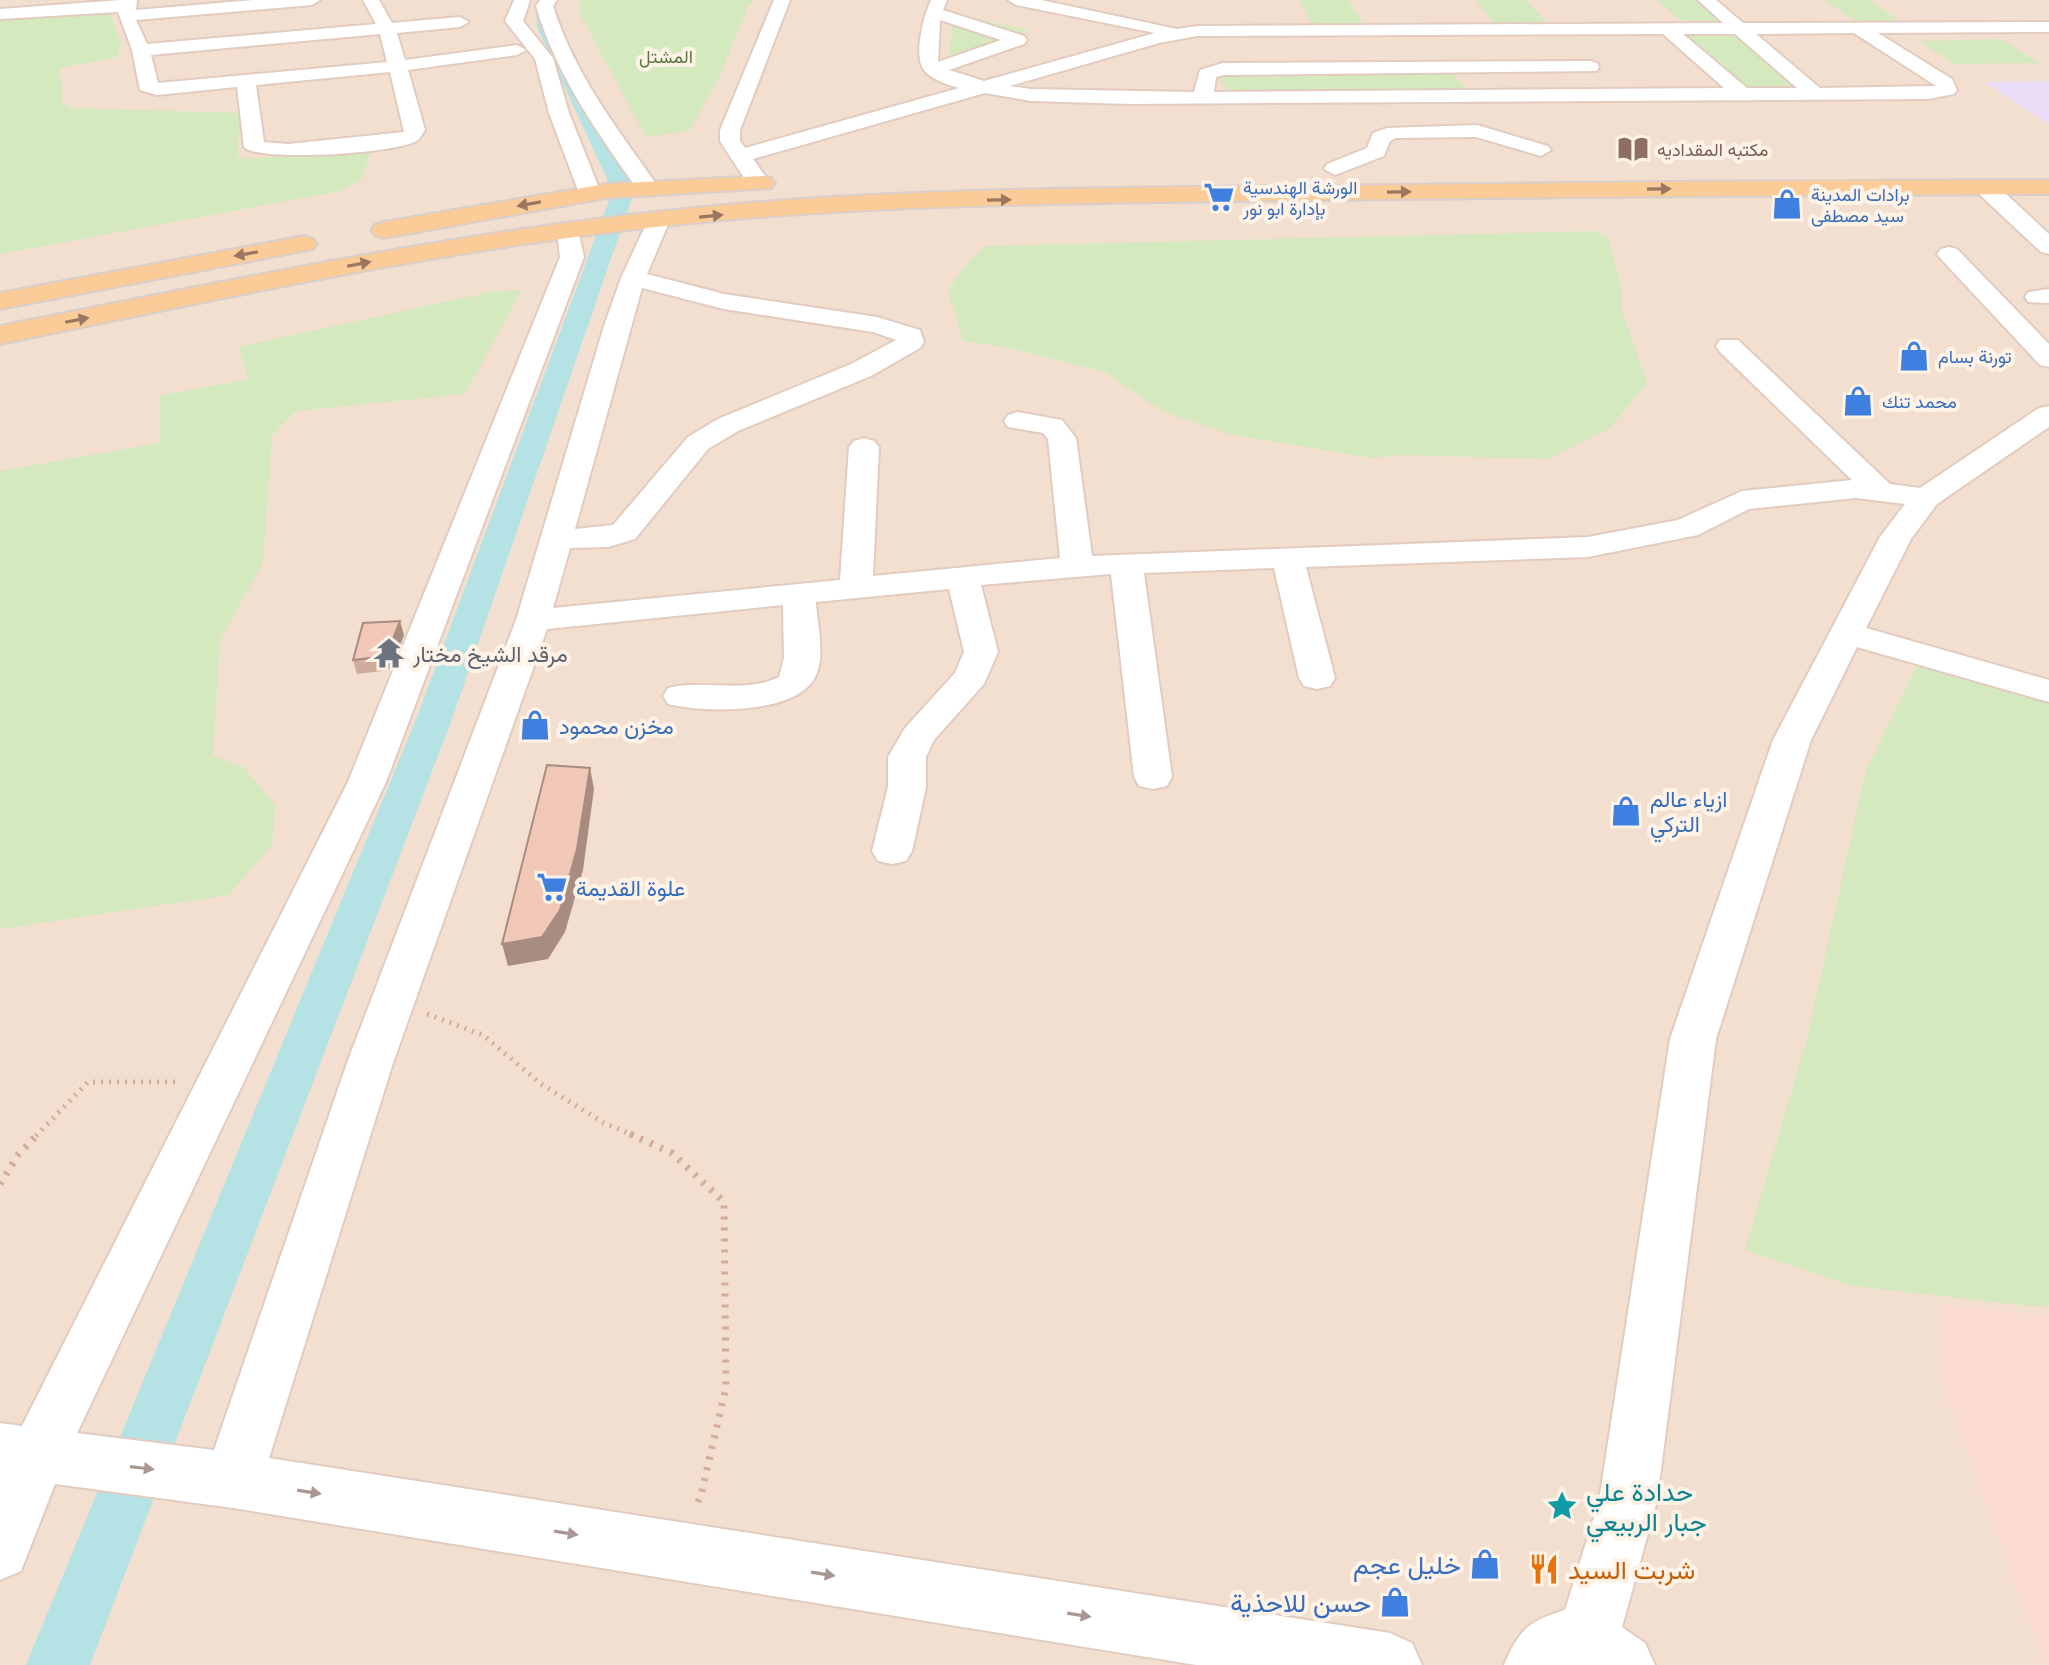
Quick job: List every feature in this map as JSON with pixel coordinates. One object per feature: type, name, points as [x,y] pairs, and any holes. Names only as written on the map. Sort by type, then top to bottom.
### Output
[{"type":"main road","points":[[1523,167],[1548,158]]},
{"type":"main road","points":[[1707,165],[1741,188]]},
{"type":"main road","points":[[358,234],[598,192],[645,204],[956,189],[1197,172],[1398,168]]},
{"type":"main road","points":[[1197,172],[1192,181],[1209,194]]},
{"type":"main road","points":[[875,179],[956,189],[1209,194],[2049,187]]},
{"type":"main road","points":[[0,335],[309,273],[582,229],[645,204],[757,183],[786,182]]},
{"type":"main road","points":[[0,301],[319,241],[298,251],[309,273]]},
{"type":"street","points":[[0,14],[9,0]]},
{"type":"street","points":[[0,14],[312,0]]},
{"type":"street","points":[[246,81],[254,147],[288,150],[397,141],[411,136],[415,130],[398,66],[387,29],[371,0]]},
{"type":"street","points":[[522,0],[514,21],[544,58],[559,113],[598,192]]},
{"type":"street","points":[[218,1478],[533,620],[633,278],[645,204],[580,95],[549,25],[544,6],[549,0]]},
{"type":"street","points":[[757,183],[730,141],[730,130],[782,0]]},
{"type":"street","points":[[1016,0],[1182,33],[1919,27],[2046,18]]},
{"type":"street","points":[[1706,0],[1814,93]]},
{"type":"street","points":[[933,70],[1018,40],[982,31],[936,6],[929,63],[933,70],[983,88],[1048,96],[1203,98],[1947,90],[1945,83],[1826,7]]},
{"type":"street","points":[[128,7],[141,50],[147,86],[176,89],[517,50]]},
{"type":"street","points":[[437,7],[472,29],[517,50],[544,58]]},
{"type":"street","points":[[1888,7],[1919,27]]},
{"type":"street","points":[[1659,9],[1673,28],[1742,94]]},
{"type":"street","points":[[1298,10],[1308,30]]},
{"type":"street","points":[[1365,10],[1377,30]]},
{"type":"street","points":[[1475,10],[1490,29]]},
{"type":"street","points":[[1544,10],[1616,95]]},
{"type":"street","points":[[141,50],[387,29],[472,29]]},
{"type":"street","points":[[1446,30],[1548,158]]},
{"type":"street","points":[[741,156],[1182,33]]},
{"type":"street","points":[[1203,98],[1207,74],[1223,69],[1590,67]]},
{"type":"street","points":[[1335,169],[1377,152],[1378,145],[1517,142],[1548,158]]},
{"type":"street","points":[[1985,187],[2049,247]]},
{"type":"street","points":[[0,1550],[39,1455],[367,782],[582,229]]},
{"type":"street","points":[[1949,254],[2049,359]]},
{"type":"street","points":[[556,539],[608,537],[624,532],[698,443],[728,425],[861,370],[911,342],[911,336],[877,325],[724,301],[633,278]]},
{"type":"street","points":[[1729,346],[1879,490]]},
{"type":"street","points":[[1581,1657],[1628,1501],[1693,1039],[1792,740],[1896,537],[1926,498],[2049,414]]},
{"type":"street","points":[[1018,421],[1052,426],[1062,438],[1077,566]]},
{"type":"street","points":[[856,588],[864,447]]},
{"type":"street","points":[[533,620],[1077,566],[1588,547],[1687,528],[1742,500],[1839,490],[1879,490],[1926,498]]},
{"type":"street","points":[[1288,558],[1317,678]]},
{"type":"street","points":[[1126,564],[1153,777]]},
{"type":"street","points":[[892,851],[907,787],[907,757],[918,736],[971,676],[981,652],[963,578]]},
{"type":"street","points":[[681,696],[776,694],[793,686],[800,673],[799,594]]},
{"type":"street","points":[[1849,634],[2049,691]]},
{"type":"street","points":[[39,1455],[218,1478],[1390,1665]]},
{"type":"path","points":[[393,1000],[483,1035],[541,1084],[591,1115],[672,1153],[724,1202],[726,1387],[701,1495],[676,1551]]},
{"type":"path","points":[[0,1184],[18,1155],[88,1082],[220,1084]]},
{"type":"shaded area","points":[[0,0],[2049,0],[2049,1665],[0,1665]]},
{"type":"shaded area","points":[[2049,81],[2049,124],[1984,82]]},
{"type":"shaded area","points":[[1940,1304],[2049,1316],[2049,1665],[2020,1597],[1943,1382]]},
{"type":"green space","name":"المشتل","points":[[580,0],[755,0],[748,7],[720,75],[689,131],[646,137],[580,14]]},
{"type":"green space","points":[[1299,0],[1348,0],[1363,23],[1312,24]]},
{"type":"green space","points":[[1476,0],[1526,0],[1547,23],[1494,23]]},
{"type":"green space","points":[[1657,0],[1696,0],[1721,21],[1680,20]]},
{"type":"green space","points":[[1825,0],[1870,0],[1901,22],[1856,22]]},
{"type":"green space","points":[[109,11],[121,42],[117,57],[60,68],[62,102],[71,108],[242,113],[237,151],[240,159],[371,152],[362,179],[341,191],[0,254],[0,16]]},
{"type":"green space","points":[[953,14],[1029,30],[949,60]]},
{"type":"green space","points":[[1681,32],[1733,33],[1800,90],[1749,90]]},
{"type":"green space","points":[[2001,39],[2039,63],[1954,64],[1919,41]]},
{"type":"green space","points":[[1448,70],[1465,87],[1463,89],[1228,93],[1219,77],[1222,73]]},
{"type":"green space","points":[[1595,231],[1608,238],[1622,290],[1621,308],[1647,383],[1609,429],[1548,459],[1401,455],[1371,458],[1228,434],[1162,411],[1104,372],[1005,347],[963,341],[948,291],[964,267],[985,246]]},
{"type":"green space","points":[[522,290],[465,394],[296,411],[272,436],[263,562],[220,641],[213,756],[244,767],[275,805],[272,845],[229,895],[0,929],[0,471],[160,443],[159,396],[249,379],[238,347],[490,292]]},
{"type":"green space","points":[[1918,663],[2049,689],[2049,1305],[2030,1306],[1852,1286],[1745,1250],[1807,1039],[1865,773]]},
{"type":"building","points":[[400,621],[386,656],[353,660],[363,623]]},
{"type":"building","name":"علوة القديمة","points":[[547,765],[590,768],[577,849],[560,910],[542,937],[502,944]]},
{"type":"waterway","points":[[58,1665],[433,722],[621,198],[618,179],[546,27],[544,8],[548,0]]},
{"type":"place","name":"مكتبه المقداديه","points":[[1633,149]]},
{"type":"place","name":"الورشة الهندسية بإدارة ابو نور","points":[[1219,197]]},
{"type":"place","name":"برادات المدينة سيد مصطفى","points":[[1787,204]]},
{"type":"place","name":"تورنة بسام","points":[[1914,356]]},
{"type":"place","name":"محمد تنك","points":[[1858,401]]},
{"type":"place","name":"مرقد الشيخ مختار","points":[[389,653]]},
{"type":"place","name":"مخزن محمود","points":[[535,725]]},
{"type":"place","name":"ازياء عالم التركي","points":[[1626,811]]},
{"type":"place","name":"علوة القديمة","points":[[552,887]]},
{"type":"place","name":"حدادة علي جبار الربيعي","points":[[1562,1506]]},
{"type":"place","name":"خليل عجم","points":[[1485,1564]]},
{"type":"place","name":"شربت السيد","points":[[1544,1569]]},
{"type":"place","name":"حسن للاحذية","points":[[1395,1602]]}]
